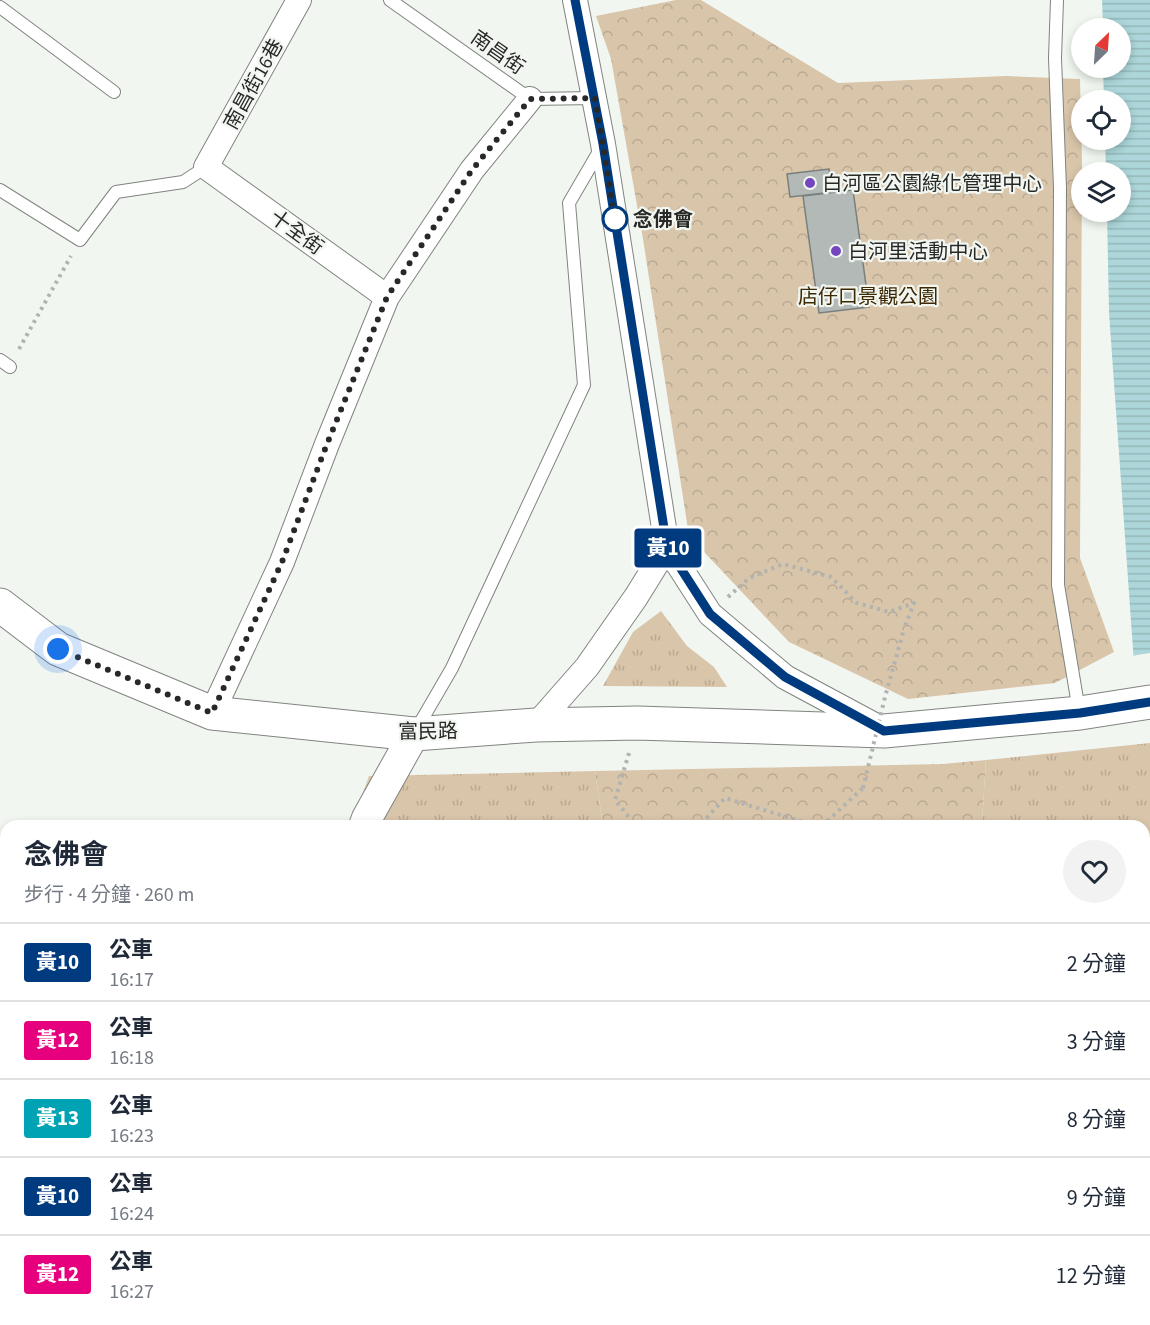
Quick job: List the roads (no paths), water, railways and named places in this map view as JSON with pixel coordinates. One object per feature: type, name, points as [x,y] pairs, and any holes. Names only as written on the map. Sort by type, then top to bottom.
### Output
[{"type":"main road","name":"富民路","points":[[0,605],[58,649],[212,713],[414,734],[536,725],[638,723],[884,731],[1080,713],[1150,702]]},
{"type":"street","name":"南昌街16巷","points":[[207,167],[299,0]]},
{"type":"street","points":[[576,0],[603,144],[667,547],[710,614],[785,677],[884,731]]},
{"type":"street","points":[[212,713],[282,562],[387,297],[472,170],[530,99]]},
{"type":"street","name":"十全街","points":[[207,167],[387,297]]},
{"type":"street","points":[[536,725],[587,667],[636,597],[667,547]]},
{"type":"street","points":[[366,820],[414,734]]},
{"type":"lane","name":"南昌街","points":[[390,0],[530,99],[595,98]]},
{"type":"lane","points":[[1057,0],[1055,58],[1060,188],[1058,585],[1080,713]]},
{"type":"lane","points":[[0,7],[114,92]]},
{"type":"lane","points":[[414,734],[452,668],[584,385],[569,203],[603,144]]},
{"type":"lane","points":[[0,190],[80,240],[116,192],[183,182],[207,167]]},
{"type":"water","points":[[1102,0],[1150,0],[1150,676],[1135,677],[1109,313],[1107,222],[1131,222],[1131,162],[1106,162],[1105,150],[1131,150],[1131,90],[1104,90],[1103,78],[1131,78],[1131,18],[1103,18]]},
{"type":"place","name":"白河區公園綠化管理中心","points":[[810,183]]},
{"type":"place","name":"念佛會","points":[[615,219]]},
{"type":"place","name":"白河里活動中心","points":[[836,251]]},
{"type":"park label","name":"店仔口景觀公園","points":[[868,296]]}]
